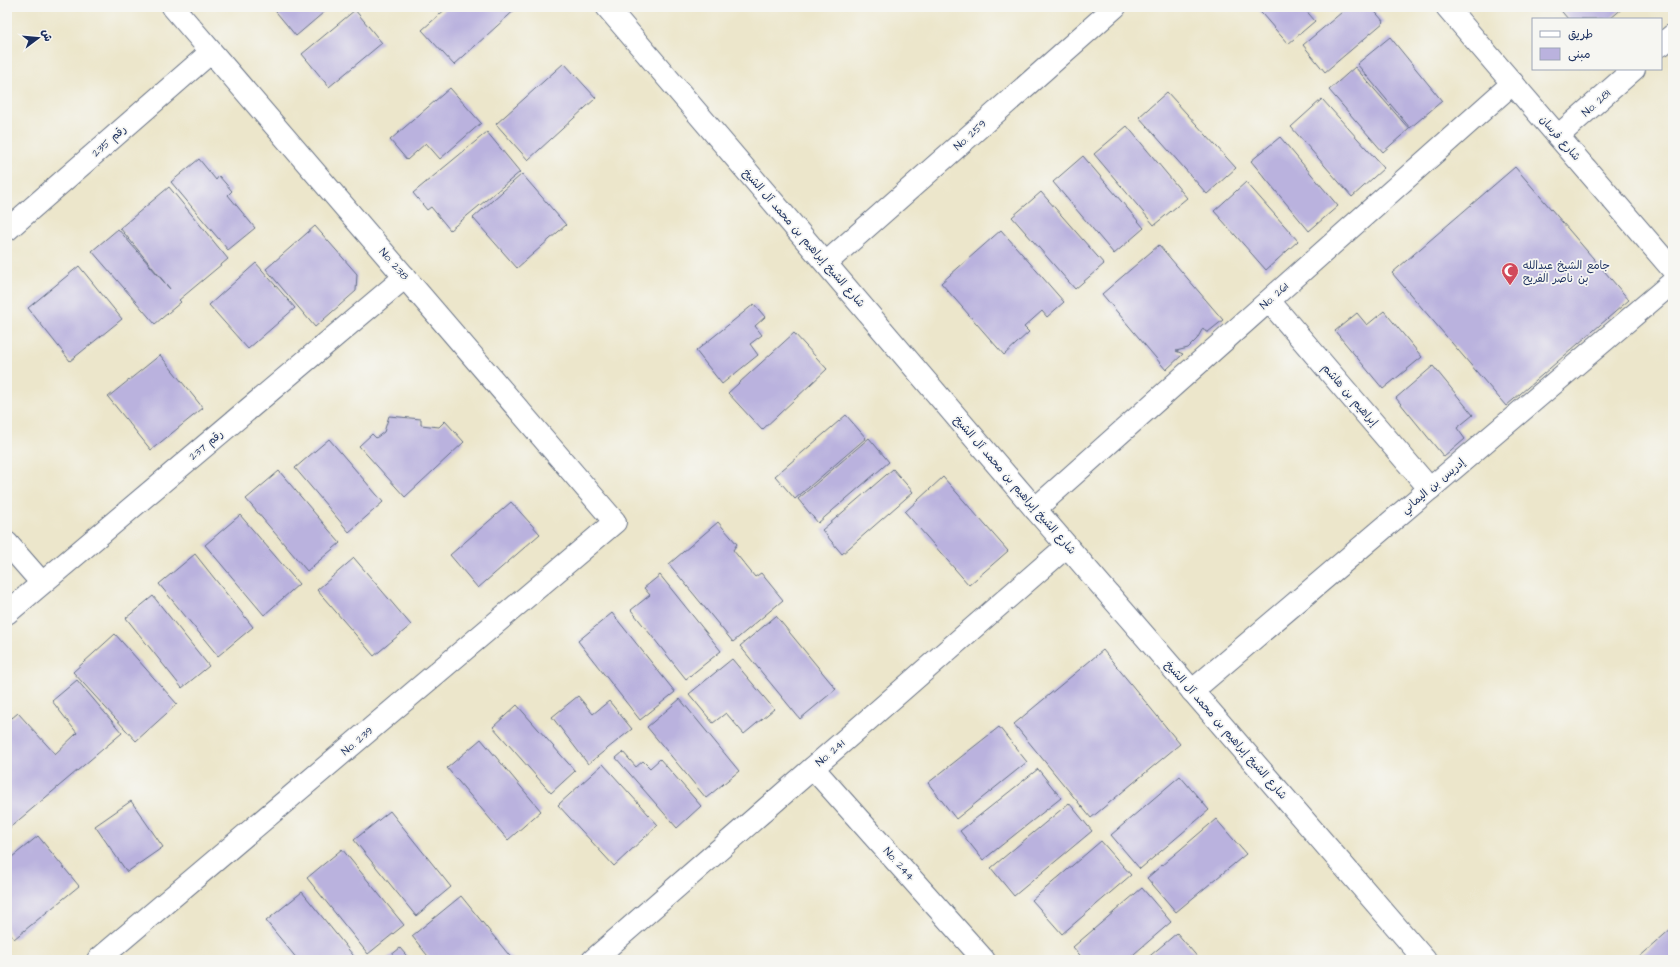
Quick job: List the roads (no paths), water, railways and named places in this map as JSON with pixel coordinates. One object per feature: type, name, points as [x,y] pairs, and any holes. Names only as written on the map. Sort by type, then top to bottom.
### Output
[{"type":"street","name":"No. 238","points":[[173,7],[615,522]]},
{"type":"street","name":"شارع الشيخ إبراهيم بن محمد آل الشيخ","points":[[607,7],[1067,546],[1426,960]]},
{"type":"street","name":"No. 259","points":[[826,263],[1115,7]]},
{"type":"street","name":"شارع فرسان","points":[[1447,7],[1673,270]]},
{"type":"street","points":[[1662,44],[1673,34]]},
{"type":"street","name":"رقم 235","points":[[9,225],[211,52]]},
{"type":"street","name":"No. 281","points":[[1558,136],[1633,70]]},
{"type":"street","name":"No. 261","points":[[1036,509],[1513,83]]},
{"type":"street","name":"رقم 237","points":[[7,613],[405,277]]},
{"type":"street","name":"إدريس بن اليماني","points":[[1192,691],[1673,282]]},
{"type":"street","name":"إبراهيم بن هاشم","points":[[1269,301],[1430,488]]},
{"type":"street","name":"No. 239","points":[[98,960],[615,522]]},
{"type":"street","points":[[7,543],[42,583]]},
{"type":"street","name":"No. 241","points":[[593,960],[1067,546]]},
{"type":"street","name":"No. 244","points":[[813,768],[984,960]]},
{"type":"place","name":"جامع الشيخ عبدالله بن ناصر الفريح","points":[[1510,286]]}]
